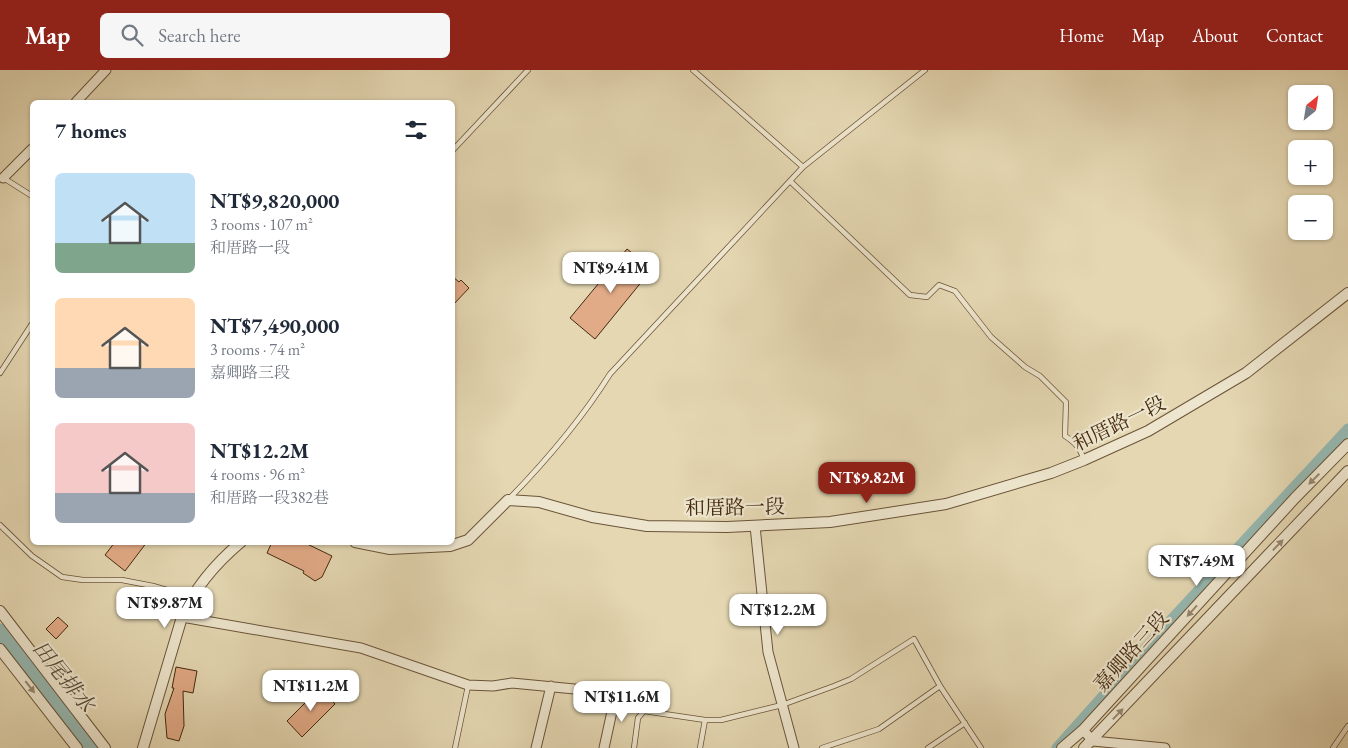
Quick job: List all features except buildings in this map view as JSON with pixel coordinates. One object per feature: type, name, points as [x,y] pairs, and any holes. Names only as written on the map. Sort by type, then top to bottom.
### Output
[{"type":"street","points":[[78,100],[106,70]]},
{"type":"street","points":[[1,177],[30,151]]},
{"type":"street","name":"和厝路一段","points":[[508,500],[539,502],[592,517],[647,526],[755,526],[830,522],[946,504],[1051,473],[1148,431],[1246,373],[1348,294]]},
{"type":"street","name":"嘉卿路三段","points":[[1062,748],[1083,730],[1295,498],[1348,444]]},
{"type":"street","name":"嘉卿路三段","points":[[1084,748],[1093,741],[1348,471]]},
{"type":"street","points":[[455,544],[468,540],[508,500]]},
{"type":"street","points":[[755,526],[768,652],[794,748]]},
{"type":"street","points":[[143,748],[182,617],[191,597],[212,570],[238,545]]},
{"type":"street","points":[[370,545],[390,549],[453,545]]},
{"type":"street","points":[[0,611],[105,748]]},
{"type":"street","points":[[182,617],[361,648],[468,685],[493,686],[512,683],[616,693],[604,748]]},
{"type":"street","points":[[0,649],[77,748]]},
{"type":"street","points":[[536,748],[550,686]]},
{"type":"street","points":[[1083,730],[1093,741],[1165,748]]},
{"type":"lane","points":[[455,148],[528,70]]},
{"type":"lane","points":[[693,70],[803,167]]},
{"type":"lane","points":[[508,500],[595,398],[610,374],[803,167],[925,70]]},
{"type":"lane","points":[[1,177],[30,195]]},
{"type":"lane","points":[[790,181],[910,296],[927,297],[939,284],[955,291],[991,337],[1025,366],[1040,376],[1066,402],[1065,436],[1081,449],[1084,460]]},
{"type":"lane","points":[[0,373],[30,327]]},
{"type":"lane","points":[[0,525],[32,556],[62,576],[83,580],[122,580],[154,586],[191,597]]},
{"type":"lane","points":[[634,748],[638,718],[644,711],[705,720],[721,720],[782,705],[851,679],[914,639],[940,686],[981,748]]},
{"type":"lane","points":[[455,748],[468,685]]},
{"type":"lane","points":[[822,748],[879,729],[940,686]]},
{"type":"lane","points":[[700,748],[705,720]]},
{"type":"lane","points":[[928,748],[965,723]]},
{"type":"lane","points":[[1333,748],[1348,726]]},
{"type":"waterway","points":[[1057,748],[1163,629],[1348,429]]},
{"type":"waterway","name":"田尾排水","points":[[0,633],[94,748]]}]
